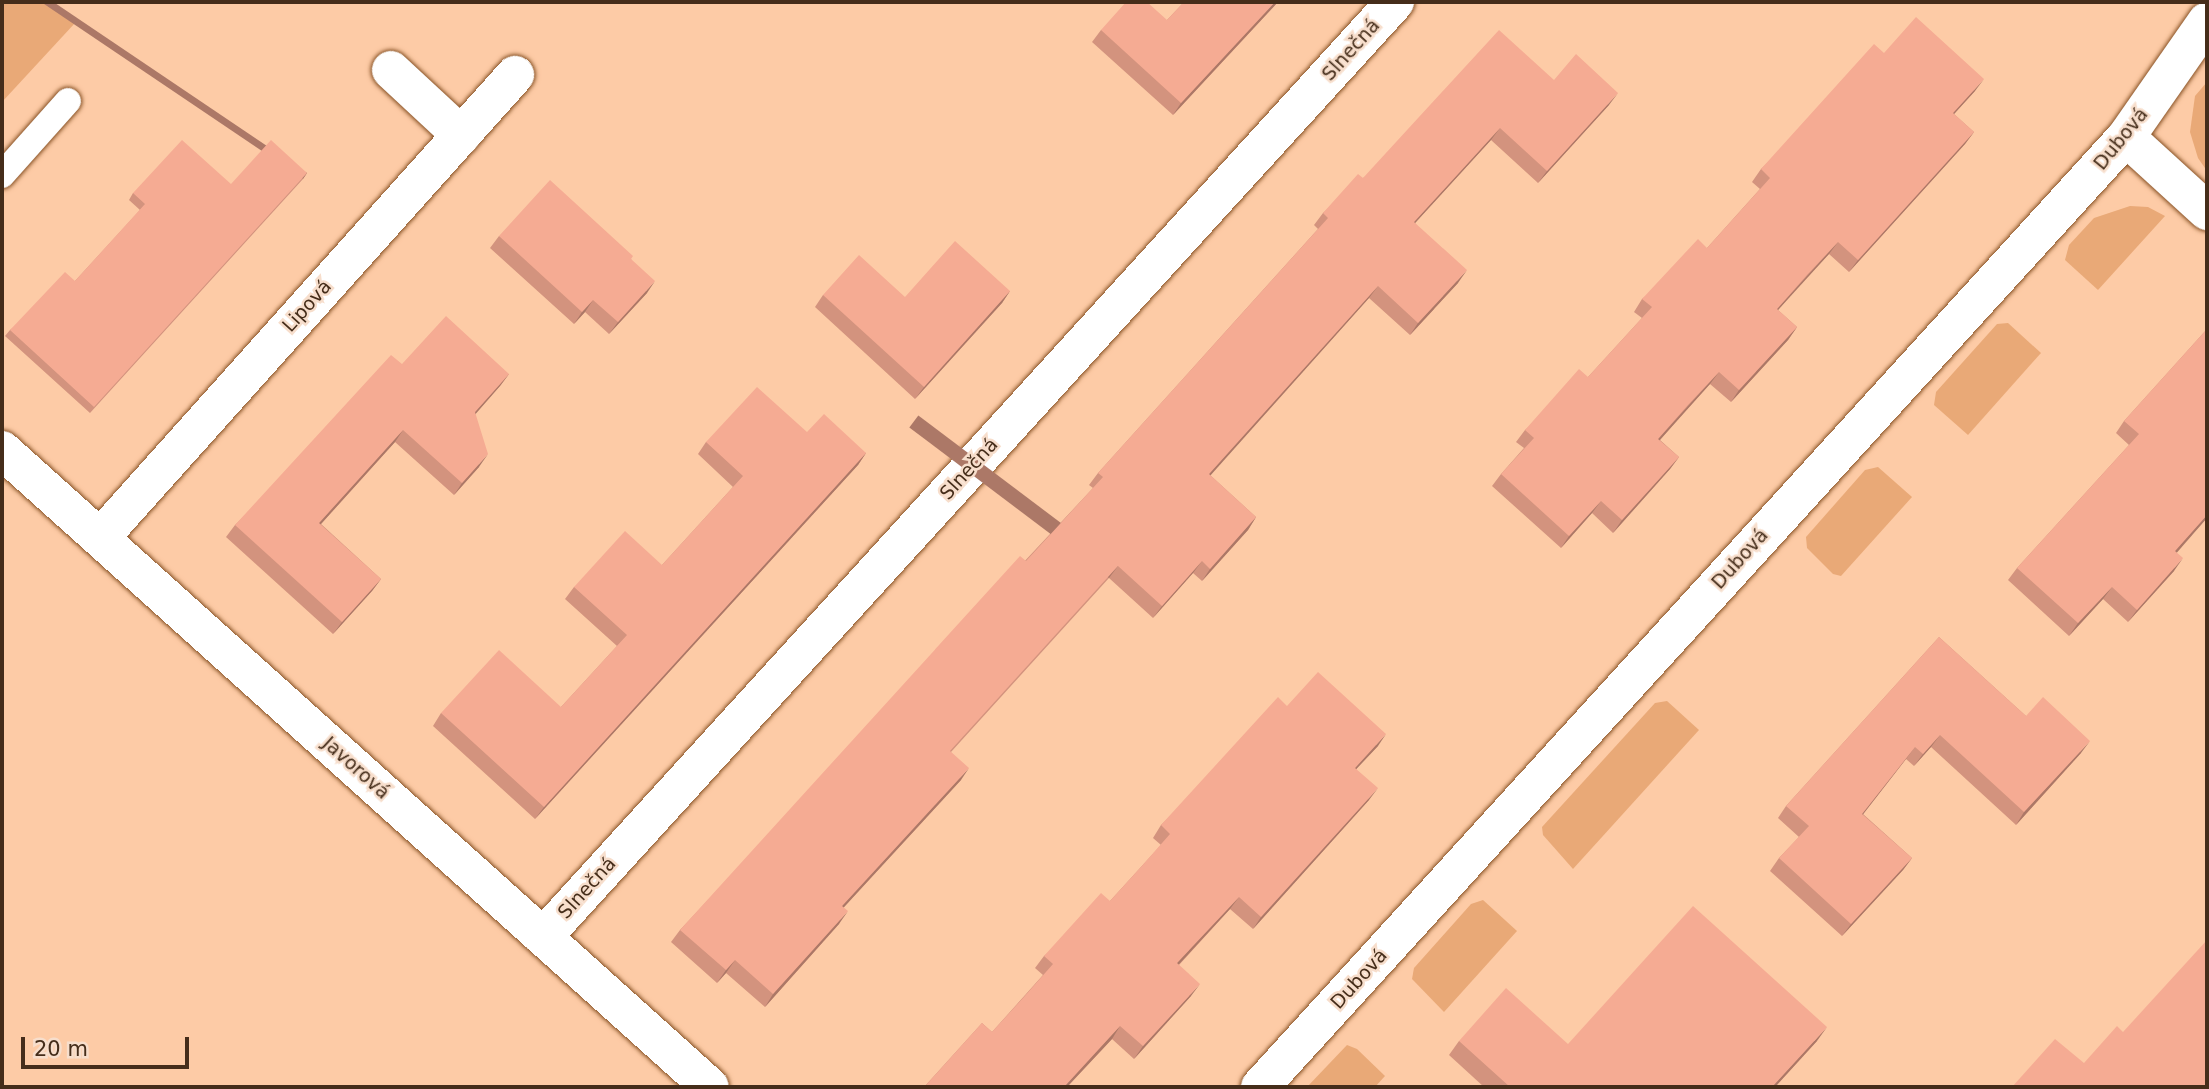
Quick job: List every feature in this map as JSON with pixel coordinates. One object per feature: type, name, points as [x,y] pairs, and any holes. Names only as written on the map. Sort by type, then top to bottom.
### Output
[{"type":"street","name":"Slnečná","points":[[543,937],[1395,2]]},
{"type":"street","name":"Dubová","points":[[1260,1087],[2126,137],[2207,21]]},
{"type":"street","points":[[391,70],[461,135]]},
{"type":"street","name":"Lipová","points":[[100,538],[515,75]]},
{"type":"street","points":[[2126,137],[2207,211]]},
{"type":"street","name":"Javorová","points":[[2,450],[710,1087]]},
{"type":"lane","points":[[2,175],[68,101]]},
{"type":"shaded area","points":[[2,2],[53,2],[75,23],[2,102]]},
{"type":"shaded area","points":[[2207,82],[2207,171],[2198,158],[2190,132],[2195,96]]},
{"type":"shaded area","points":[[2130,206],[2148,207],[2165,216],[2098,290],[2065,260],[2069,245],[2094,218]]},
{"type":"shaded area","points":[[2008,323],[2041,353],[1968,435],[1934,405],[1936,392],[1997,324]]},
{"type":"shaded area","points":[[1878,467],[1912,497],[1841,576],[1833,574],[1807,548],[1806,537],[1865,470]]},
{"type":"shaded area","points":[[1667,701],[1699,730],[1573,869],[1543,835],[1542,827],[1655,703]]},
{"type":"shaded area","points":[[1483,900],[1517,931],[1444,1012],[1412,979],[1414,968],[1471,904]]},
{"type":"shaded area","points":[[1347,1045],[1357,1049],[1385,1076],[1375,1087],[1307,1087]]},
{"type":"building","points":[[1126,2],[1147,2],[1167,20],[1184,2],[1275,2],[1181,103],[1101,30]]},
{"type":"building","points":[[1916,17],[1984,79],[1953,113],[1974,132],[1858,260],[1838,242],[1807,275],[1777,309],[1797,327],[1739,390],[1719,372],[1688,405],[1658,439],[1679,457],[1622,520],[1601,501],[1569,536],[1501,474],[1534,438],[1525,430],[1579,369],[1588,377],[1652,307],[1642,299],[1698,239],[1707,248],[1770,178],[1761,169],[1874,44],[1884,53]]},
{"type":"building","points":[[1499,30],[1554,80],[1576,54],[1618,93],[1547,171],[1500,128],[1414,222],[1467,270],[1418,323],[1378,286],[1209,474],[1256,517],[1210,569],[1202,561],[1162,606],[1118,566],[950,751],[969,768],[842,906],[848,911],[773,994],[735,960],[726,970],[680,930],[1020,556],[1026,561],[1103,477],[1098,473],[1328,218],[1323,213],[1358,174],[1363,178]]},
{"type":"building","points":[[182,140],[231,184],[271,140],[307,173],[94,407],[10,330],[65,272],[75,281],[145,204],[133,193]]},
{"type":"building","points":[[550,180],[633,256],[631,259],[655,281],[618,322],[593,300],[582,312],[499,236]]},
{"type":"building","points":[[955,241],[1010,291],[924,387],[823,295],[859,255],[905,297]]},
{"type":"building","points":[[446,316],[509,374],[475,412],[488,454],[462,483],[403,430],[319,523],[381,579],[342,622],[235,525],[391,355],[402,364]]},
{"type":"building","points":[[2207,329],[2207,515],[2175,551],[2183,558],[2137,610],[2112,587],[2078,623],[2017,568],[2139,434],[2124,421]]},
{"type":"building","points":[[757,387],[807,432],[824,414],[866,453],[544,807],[441,713],[499,650],[561,707],[627,635],[574,587],[625,531],[662,565],[743,476],[706,442]]},
{"type":"building","points":[[1939,637],[2026,716],[2043,697],[2090,741],[2024,812],[1940,735],[1923,754],[1915,747],[1862,814],[1912,858],[1851,924],[1779,858],[1809,826],[1786,806]]},
{"type":"building","points":[[1318,672],[1386,734],[1355,768],[1378,788],[1261,917],[1239,897],[1177,963],[1200,984],[1143,1046],[1120,1026],[1064,1087],[928,1087],[926,1085],[982,1023],[992,1032],[1023,998],[1053,964],[1044,956],[1101,893],[1110,901],[1140,868],[1170,834],[1161,825],[1278,697],[1287,706]]},
{"type":"building","points":[[1693,906],[1827,1027],[1772,1087],[1510,1087],[1459,1041],[1506,988],[1568,1044]]},
{"type":"building","points":[[2207,940],[2207,1087],[2012,1087],[2055,1039],[2084,1063],[2117,1026],[2123,1032]]}]
